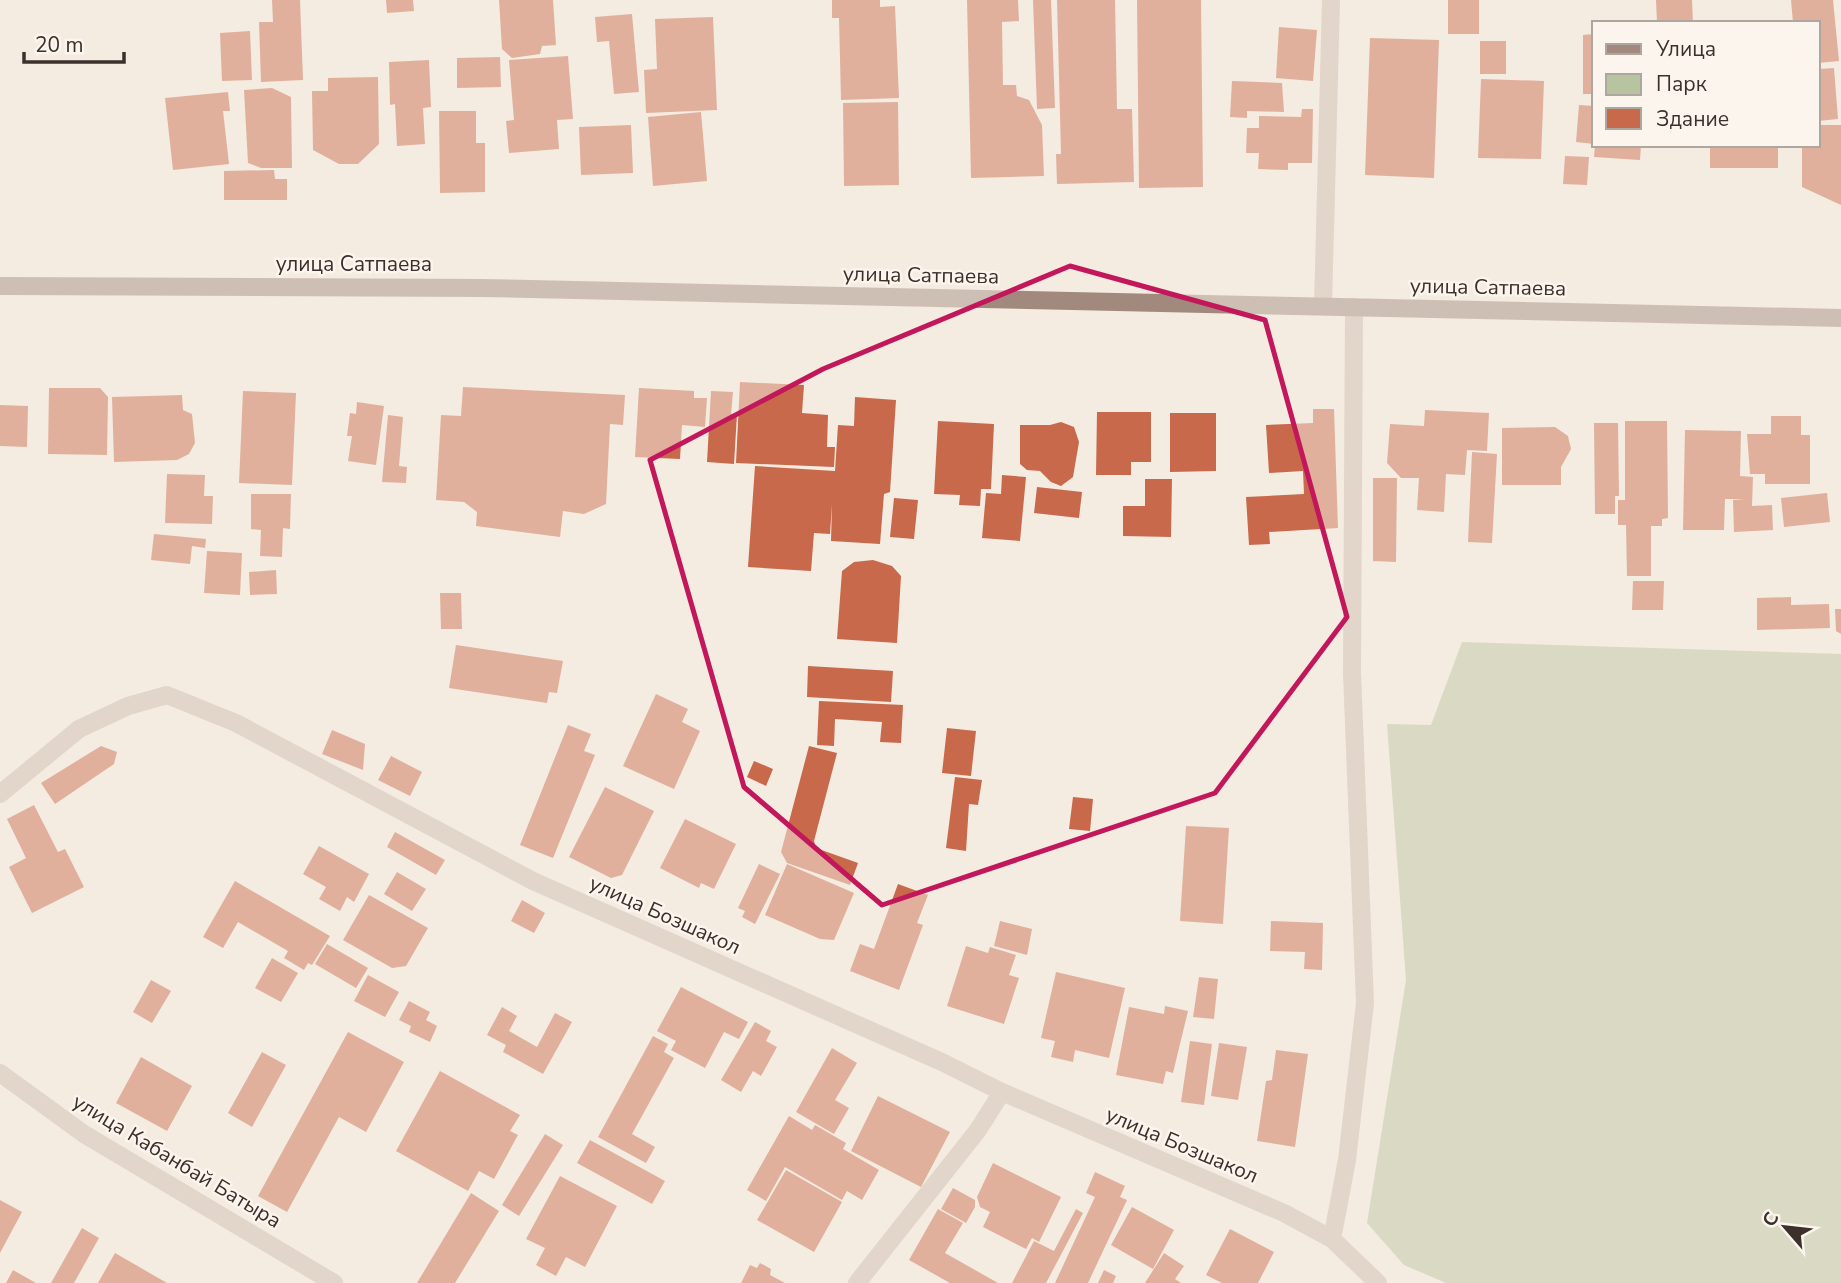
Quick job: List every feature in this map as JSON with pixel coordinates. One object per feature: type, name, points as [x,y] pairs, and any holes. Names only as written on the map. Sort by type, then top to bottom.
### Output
[{"type":"street","points":[[1323,306],[1331,0]]},
{"type":"street","name":"улица Сатпаева","points":[[0,286],[482,288],[1841,318]]},
{"type":"street","points":[[1332,1239],[1347,1160],[1365,1003],[1352,673],[1354,307]]},
{"type":"street","name":"улица Бозшакол","points":[[0,794],[79,729],[128,706],[167,695],[236,723],[533,881],[944,1063],[1002,1093],[1284,1213],[1332,1239],[1378,1283]]},
{"type":"street","name":"улица Кабанбай Батыра","points":[[0,1073],[83,1134],[334,1283]]},
{"type":"street","points":[[857,1283],[978,1130],[1002,1093]]},
{"type":"highlighted area","points":[[1070,266],[1265,320],[1347,617],[1215,793],[882,905],[744,787],[650,460],[823,369]]},
{"type":"green space","points":[[1462,642],[1841,654],[1841,1283],[1446,1283],[1404,1265],[1367,1223],[1406,980],[1387,724],[1431,725]]},
{"type":"building","points":[[272,0],[300,0],[303,80],[261,82],[259,22],[273,22]]},
{"type":"building","points":[[386,0],[413,0],[414,11],[387,13]]},
{"type":"building","points":[[499,0],[553,0],[556,45],[542,46],[540,54],[512,58],[502,49]]},
{"type":"building","points":[[832,0],[880,0],[880,7],[895,6],[899,98],[841,100],[839,18],[832,18]]},
{"type":"building","points":[[967,0],[1018,0],[1019,21],[1002,22],[1003,85],[1016,85],[1017,96],[1029,100],[1042,125],[1044,176],[971,178]]},
{"type":"building","points":[[1033,0],[1051,0],[1055,108],[1037,109]]},
{"type":"building","points":[[1057,0],[1115,0],[1117,109],[1132,109],[1134,182],[1057,184],[1056,154],[1061,154]]},
{"type":"building","points":[[1137,0],[1201,0],[1203,187],[1139,188]]},
{"type":"building","points":[[1448,0],[1479,0],[1479,34],[1448,34]]},
{"type":"building","points":[[1656,0],[1692,0],[1693,21],[1657,21]]},
{"type":"building","points":[[1791,0],[1833,0],[1839,61],[1820,63],[1820,21],[1793,21]]},
{"type":"building","points":[[632,14],[639,92],[614,94],[609,41],[597,42],[595,17]]},
{"type":"building","points":[[713,17],[717,110],[646,113],[644,70],[657,69],[655,19]]},
{"type":"building","points":[[1279,27],[1317,30],[1313,81],[1276,78]]},
{"type":"building","points":[[250,31],[252,80],[222,81],[220,33]]},
{"type":"building","points":[[1592,34],[1592,94],[1583,94],[1583,35]]},
{"type":"building","points":[[1370,38],[1439,40],[1434,178],[1365,175]]},
{"type":"building","points":[[1480,41],[1506,41],[1506,74],[1480,74]]},
{"type":"building","points":[[568,56],[573,119],[557,120],[559,149],[509,153],[506,121],[514,120],[509,60]]},
{"type":"building","points":[[500,57],[501,87],[457,88],[457,58]]},
{"type":"building","points":[[429,60],[431,107],[423,108],[425,144],[397,146],[395,104],[390,105],[389,62]]},
{"type":"building","points":[[1834,68],[1838,119],[1820,121],[1820,69]]},
{"type":"building","points":[[378,77],[379,144],[358,164],[339,164],[313,150],[312,91],[328,91],[328,78]]},
{"type":"building","points":[[1481,79],[1544,81],[1541,159],[1478,158]]},
{"type":"building","points":[[1232,81],[1282,83],[1284,112],[1247,111],[1247,118],[1230,117]]},
{"type":"building","points":[[272,88],[291,97],[292,168],[261,168],[248,163],[244,90]]},
{"type":"building","points":[[228,92],[230,111],[223,111],[229,164],[173,170],[165,98]]},
{"type":"building","points":[[898,102],[899,185],[844,186],[843,103]]},
{"type":"building","points":[[1579,105],[1592,106],[1592,144],[1576,142]]},
{"type":"building","points":[[1302,109],[1313,109],[1312,163],[1288,163],[1288,170],[1258,169],[1259,153],[1246,153],[1247,128],[1259,128],[1259,116],[1301,117]]},
{"type":"building","points":[[439,111],[476,111],[476,143],[485,143],[485,192],[440,193]]},
{"type":"building","points":[[701,112],[707,181],[653,186],[648,117]]},
{"type":"building","points":[[631,125],[633,173],[581,175],[579,127]]},
{"type":"building","points":[[1820,125],[1841,125],[1841,205],[1802,187],[1802,147],[1820,147]]},
{"type":"building","points":[[1595,147],[1641,147],[1640,160],[1594,157]]},
{"type":"building","points":[[1710,147],[1778,147],[1778,168],[1710,168]]},
{"type":"building","points":[[1565,156],[1589,157],[1587,185],[1563,184]]},
{"type":"building","points":[[274,170],[275,179],[287,179],[287,200],[224,200],[224,171]]},
{"type":"building","points":[[740,382],[804,385],[802,413],[828,415],[827,447],[835,447],[834,467],[736,463]]},
{"type":"building","points":[[463,387],[625,395],[623,425],[610,424],[606,504],[584,514],[563,511],[560,537],[476,526],[477,512],[464,502],[436,500],[441,415],[461,416]]},
{"type":"building","points":[[49,388],[100,388],[108,397],[107,455],[48,454]]},
{"type":"building","points":[[639,388],[694,391],[694,398],[707,398],[705,427],[682,425],[680,459],[635,457]]},
{"type":"building","points":[[243,391],[296,393],[292,485],[239,483]]},
{"type":"building","points":[[711,391],[733,392],[731,414],[737,414],[734,464],[707,462]]},
{"type":"building","points":[[182,395],[183,410],[192,414],[195,443],[189,454],[177,460],[114,462],[112,397]]},
{"type":"building","points":[[855,397],[896,400],[890,492],[884,494],[880,544],[831,541],[832,504],[830,534],[814,533],[811,571],[748,567],[755,466],[835,471],[838,425],[854,426]]},
{"type":"building","points":[[357,402],[384,406],[376,465],[348,461],[352,436],[347,436],[350,413],[356,414]]},
{"type":"building","points":[[0,405],[28,406],[27,447],[0,446]]},
{"type":"building","points":[[1313,409],[1334,409],[1338,528],[1269,532],[1270,544],[1249,545],[1246,497],[1304,494],[1303,471],[1269,473],[1266,425],[1313,423]]},
{"type":"building","points":[[1425,410],[1489,413],[1487,451],[1467,450],[1465,475],[1446,474],[1444,512],[1417,510],[1419,478],[1401,478],[1387,463],[1390,424],[1424,426]]},
{"type":"building","points":[[1097,412],[1151,412],[1151,462],[1131,462],[1131,475],[1096,475]]},
{"type":"building","points":[[1170,413],[1216,413],[1216,471],[1170,472]]},
{"type":"building","points":[[388,415],[403,417],[399,466],[407,467],[406,483],[382,482]]},
{"type":"building","points":[[1771,416],[1801,416],[1801,435],[1810,435],[1810,484],[1765,484],[1765,474],[1750,474],[1747,434],[1771,434]]},
{"type":"building","points":[[938,421],[994,424],[991,489],[981,489],[980,506],[959,505],[960,495],[934,494]]},
{"type":"building","points":[[1625,421],[1667,421],[1668,518],[1662,519],[1662,526],[1651,526],[1651,576],[1627,576],[1626,525],[1618,525],[1618,500],[1625,500]]},
{"type":"building","points":[[1061,422],[1074,427],[1079,442],[1073,477],[1061,486],[1051,482],[1040,471],[1027,470],[1020,464],[1020,425],[1050,425]]},
{"type":"building","points":[[1594,423],[1618,423],[1619,496],[1615,496],[1615,514],[1595,514]]},
{"type":"building","points":[[1555,427],[1568,436],[1571,449],[1561,467],[1561,485],[1502,485],[1502,428]]},
{"type":"building","points":[[1685,430],[1741,431],[1740,476],[1753,477],[1752,506],[1772,505],[1773,530],[1734,532],[1733,500],[1744,499],[1725,499],[1724,530],[1683,530]]},
{"type":"building","points":[[1472,452],[1497,454],[1492,543],[1468,542]]},
{"type":"building","points":[[167,474],[205,475],[204,496],[213,496],[212,524],[165,523]]},
{"type":"building","points":[[1002,475],[1026,477],[1020,541],[982,538],[986,493],[1001,494]]},
{"type":"building","points":[[1373,478],[1397,478],[1396,562],[1373,561]]},
{"type":"building","points":[[1145,479],[1172,479],[1171,537],[1123,536],[1123,506],[1145,506]]},
{"type":"building","points":[[1037,487],[1082,492],[1079,518],[1034,513]]},
{"type":"building","points":[[1827,493],[1830,522],[1784,527],[1781,498]]},
{"type":"building","points":[[251,494],[291,494],[290,529],[283,528],[282,557],[260,556],[261,530],[251,529]]},
{"type":"building","points":[[894,498],[918,500],[914,539],[890,537]]},
{"type":"building","points":[[154,534],[206,539],[205,548],[192,546],[190,564],[151,560]]},
{"type":"building","points":[[207,551],[242,553],[240,595],[204,593]]},
{"type":"building","points":[[873,560],[892,566],[901,576],[897,643],[837,639],[842,571],[854,562]]},
{"type":"building","points":[[276,570],[277,594],[250,595],[249,572]]},
{"type":"building","points":[[1633,581],[1664,581],[1663,610],[1632,610]]},
{"type":"building","points":[[440,593],[461,593],[462,629],[441,629]]},
{"type":"building","points":[[1791,597],[1791,605],[1829,604],[1830,628],[1757,630],[1757,598]]},
{"type":"building","points":[[1835,609],[1841,609],[1841,634],[1836,631]]},
{"type":"building","points":[[456,645],[563,661],[557,693],[549,692],[547,703],[449,688]]},
{"type":"building","points":[[808,666],[893,671],[891,702],[807,697]]},
{"type":"building","points":[[656,694],[688,709],[682,722],[700,731],[674,789],[623,766]]},
{"type":"building","points":[[819,701],[903,705],[901,743],[880,742],[882,722],[835,719],[834,746],[817,745]]},
{"type":"building","points":[[568,725],[591,734],[584,751],[595,755],[553,858],[520,845]]},
{"type":"building","points":[[947,728],[976,731],[971,776],[942,773]]},
{"type":"building","points":[[332,730],[365,744],[363,770],[322,754]]},
{"type":"building","points":[[101,746],[117,752],[114,764],[55,804],[41,783]]},
{"type":"building","points":[[809,746],[837,753],[814,841],[816,848],[858,863],[850,885],[787,863],[781,852]]},
{"type":"building","points":[[391,756],[422,772],[410,796],[378,780]]},
{"type":"building","points":[[754,761],[773,769],[766,786],[747,777]]},
{"type":"building","points":[[955,777],[982,780],[978,805],[969,804],[966,851],[946,848]]},
{"type":"building","points":[[605,787],[654,811],[622,875],[611,878],[569,857]]},
{"type":"building","points":[[1073,797],[1093,799],[1090,831],[1069,829]]},
{"type":"building","points":[[34,805],[58,852],[65,849],[84,887],[32,913],[9,867],[26,858],[7,819]]},
{"type":"building","points":[[685,819],[736,844],[714,889],[701,883],[699,888],[660,868]]},
{"type":"building","points":[[1186,826],[1229,828],[1223,924],[1180,921]]},
{"type":"building","points":[[395,832],[445,860],[436,875],[387,847]]},
{"type":"building","points":[[319,846],[369,874],[354,902],[347,897],[340,911],[319,899],[326,887],[303,874]]},
{"type":"building","points":[[759,864],[780,874],[755,924],[742,917],[745,911],[738,908]]},
{"type":"building","points":[[787,864],[854,893],[834,940],[820,939],[765,915]]},
{"type":"building","points":[[397,872],[426,889],[412,911],[384,894]]},
{"type":"building","points":[[235,881],[330,936],[312,965],[308,963],[304,970],[284,958],[288,951],[238,922],[223,948],[203,937]]},
{"type":"building","points":[[898,884],[928,895],[917,923],[923,925],[899,990],[850,971],[860,944],[874,949]]},
{"type":"building","points":[[369,895],[428,928],[406,966],[392,968],[343,940]]},
{"type":"building","points":[[522,900],[545,913],[534,933],[511,921]]},
{"type":"building","points":[[1000,921],[1032,929],[1027,955],[994,946]]},
{"type":"building","points":[[1271,921],[1323,923],[1322,970],[1304,969],[1305,952],[1270,951]]},
{"type":"building","points":[[327,944],[368,968],[356,988],[315,964]]},
{"type":"building","points":[[966,946],[988,953],[990,947],[1016,955],[1009,975],[1019,978],[1004,1024],[947,1006]]},
{"type":"building","points":[[272,958],[298,973],[281,1002],[255,988]]},
{"type":"building","points":[[1056,972],[1125,988],[1109,1058],[1075,1050],[1073,1062],[1051,1057],[1055,1041],[1041,1038]]},
{"type":"building","points":[[368,975],[399,992],[385,1017],[354,1001]]},
{"type":"building","points":[[1199,977],[1218,979],[1214,1019],[1193,1017]]},
{"type":"building","points":[[151,980],[171,991],[152,1023],[133,1012]]},
{"type":"building","points":[[681,987],[748,1022],[739,1039],[724,1032],[705,1068],[671,1050],[676,1041],[657,1031]]},
{"type":"building","points":[[409,1001],[430,1012],[426,1020],[437,1026],[430,1042],[409,1032],[411,1026],[399,1020]]},
{"type":"building","points":[[1165,1006],[1188,1011],[1173,1073],[1166,1071],[1163,1084],[1116,1075],[1129,1007],[1164,1014]]},
{"type":"building","points":[[502,1007],[517,1016],[509,1031],[537,1047],[555,1013],[572,1022],[543,1074],[503,1052],[506,1045],[487,1035]]},
{"type":"building","points":[[755,1022],[771,1031],[766,1041],[777,1047],[761,1076],[753,1071],[741,1092],[721,1080]]},
{"type":"building","points":[[348,1032],[404,1062],[366,1132],[339,1117],[287,1212],[258,1196]]},
{"type":"building","points":[[653,1036],[668,1044],[664,1052],[674,1058],[632,1134],[655,1147],[646,1163],[598,1137]]},
{"type":"building","points":[[1190,1041],[1212,1044],[1204,1105],[1181,1102]]},
{"type":"building","points":[[1219,1043],[1247,1047],[1238,1100],[1211,1096]]},
{"type":"building","points":[[832,1048],[857,1063],[835,1100],[849,1108],[834,1134],[796,1112]]},
{"type":"building","points":[[1276,1050],[1308,1054],[1295,1147],[1257,1141],[1266,1081],[1272,1080]]},
{"type":"building","points":[[262,1052],[286,1065],[252,1127],[228,1113]]},
{"type":"building","points":[[141,1057],[192,1086],[167,1131],[116,1103]]},
{"type":"building","points":[[440,1071],[520,1115],[510,1131],[518,1135],[494,1179],[479,1171],[468,1191],[396,1151]]},
{"type":"building","points":[[878,1096],[950,1132],[921,1187],[851,1151]]},
{"type":"building","points":[[789,1116],[812,1130],[815,1125],[846,1143],[843,1149],[879,1170],[862,1200],[847,1191],[842,1200],[785,1167],[766,1201],[747,1190]]},
{"type":"building","points":[[545,1134],[563,1145],[519,1216],[502,1205]]},
{"type":"building","points":[[590,1140],[665,1181],[652,1204],[577,1163]]},
{"type":"building","points":[[993,1163],[1061,1197],[1039,1242],[1032,1238],[1026,1249],[983,1227],[990,1212],[980,1207],[977,1197]]},
{"type":"building","points":[[786,1170],[842,1202],[814,1252],[757,1220]]},
{"type":"building","points":[[1095,1172],[1125,1186],[1120,1197],[1127,1200],[1088,1283],[1055,1283],[1095,1197],[1086,1193]]},
{"type":"building","points":[[560,1176],[617,1206],[585,1267],[566,1257],[556,1276],[536,1265],[545,1248],[526,1239]]},
{"type":"building","points":[[953,1188],[975,1200],[975,1207],[966,1223],[941,1209]]},
{"type":"building","points":[[471,1193],[499,1211],[455,1283],[417,1283]]},
{"type":"building","points":[[0,1200],[22,1212],[0,1253]]},
{"type":"building","points":[[1132,1207],[1174,1230],[1153,1269],[1111,1245]]},
{"type":"building","points":[[938,1209],[963,1223],[945,1253],[998,1283],[950,1283],[909,1260]]},
{"type":"building","points":[[1076,1209],[1083,1213],[1046,1283],[1012,1283],[1034,1241],[1054,1251]]},
{"type":"building","points":[[82,1228],[99,1238],[74,1283],[51,1283]]},
{"type":"building","points":[[1230,1229],[1274,1252],[1258,1283],[1222,1283],[1206,1275]]},
{"type":"building","points":[[115,1253],[167,1283],[98,1283]]},
{"type":"building","points":[[1164,1253],[1184,1266],[1175,1279],[1181,1283],[1145,1283]]},
{"type":"building","points":[[760,1263],[771,1269],[770,1275],[785,1283],[741,1283],[750,1265],[757,1268]]},
{"type":"building","points":[[13,1270],[36,1283],[6,1283]]},
{"type":"building","points":[[1104,1270],[1116,1276],[1113,1283],[1098,1283]]}]
